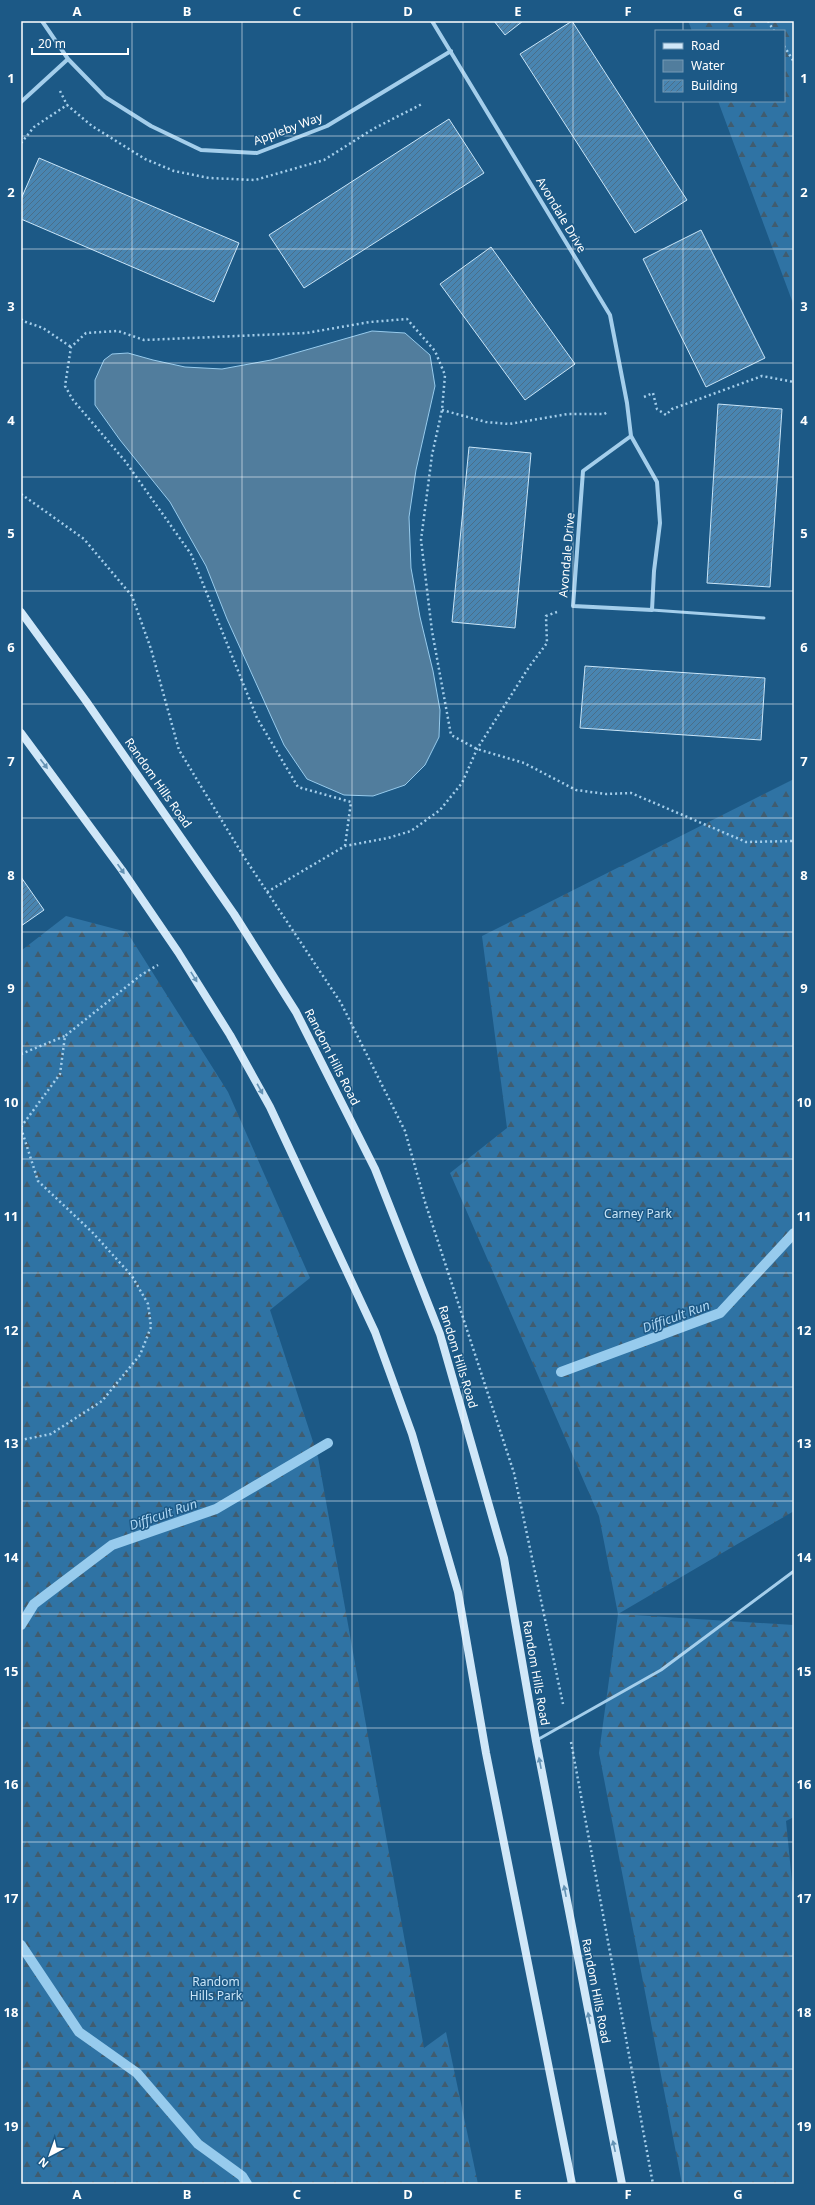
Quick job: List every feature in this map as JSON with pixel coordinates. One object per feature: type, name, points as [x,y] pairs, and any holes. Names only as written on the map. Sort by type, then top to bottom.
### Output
[{"type":"street","name":"Appleby Way","points":[[42,21],[68,59],[105,97],[151,126],[201,150],[257,153],[327,126],[451,51]]},
{"type":"street","name":"Avondale Drive","points":[[432,21],[610,315],[627,403],[631,436],[657,482],[660,523],[654,571],[652,610],[572,606],[584,471],[631,436]]},
{"type":"street","points":[[21,102],[68,59]]},
{"type":"street","name":"Random Hills Road","points":[[21,612],[86,701],[234,914],[296,1012],[375,1169],[440,1334],[500,1543],[536,1741],[622,2184]]},
{"type":"street","points":[[21,733],[122,870],[178,952],[230,1035],[270,1107],[375,1332],[412,1434],[458,1592],[486,1753],[572,2184]]},
{"type":"lane","points":[[652,610],[764,618]]},
{"type":"lane","points":[[536,1741],[661,1670],[794,1572]]},
{"type":"path","points":[[768,21],[773,30]]},
{"type":"path","points":[[785,48],[794,62]]},
{"type":"path","points":[[21,319],[23,322],[43,328],[71,348]]},
{"type":"path","points":[[345,846],[351,802],[298,787],[257,718],[191,554],[125,461],[73,400],[65,386],[71,348],[86,333],[118,331],[144,340],[306,333],[370,322],[407,319],[435,351],[445,375],[442,410],[432,455],[421,540],[432,631],[451,735],[477,749],[524,763],[576,790],[606,794],[631,793],[746,842],[794,841]]},
{"type":"path","points":[[21,494],[84,539],[132,596],[151,649],[179,750],[267,892],[345,846],[388,838],[411,831],[428,820],[452,797],[462,783],[477,749],[529,667],[547,643],[546,616],[572,606]]},
{"type":"path","points":[[21,1054],[65,1036],[141,975],[158,965]]},
{"type":"path","points":[[21,1440],[51,1434],[102,1401],[140,1355],[151,1327],[148,1304],[132,1276],[92,1232],[38,1181],[21,1127],[60,1074],[65,1036]]},
{"type":"green space","points":[[688,21],[794,21],[794,306],[718,102],[785,102],[785,30],[692,30]]},
{"type":"green space","name":"Carney Park","points":[[794,779],[794,1511],[618,1614],[599,1516],[450,1173],[507,1128],[482,936]]},
{"type":"green space","name":"Random Hills Park","points":[[66,916],[127,932],[228,1092],[310,1278],[270,1310],[318,1457],[424,2048],[446,2032],[478,2184],[21,2184],[21,954],[22,950]]},
{"type":"green space","points":[[618,1614],[794,1625],[794,1817],[786,1821],[794,1902],[794,2184],[682,2184],[599,1753]]},
{"type":"water","points":[[372,331],[405,333],[430,355],[435,386],[416,470],[409,517],[411,568],[440,710],[439,737],[425,765],[405,785],[373,796],[344,795],[307,779],[284,745],[227,619],[206,566],[170,502],[120,440],[95,405],[95,380],[104,360],[112,354],[128,353],[185,367],[222,369],[271,360]]},
{"type":"building","points":[[494,21],[523,21],[505,35]]},
{"type":"building","points":[[572,21],[687,200],[635,233],[520,54]]},
{"type":"building","points":[[449,119],[484,173],[304,288],[269,235]]},
{"type":"building","points":[[39,158],[239,243],[214,302],[21,219],[21,199]]},
{"type":"building","points":[[701,230],[765,358],[706,387],[643,259]]},
{"type":"building","points":[[491,247],[575,364],[525,400],[440,284]]},
{"type":"building","points":[[718,404],[782,409],[770,587],[707,583]]},
{"type":"building","points":[[469,447],[531,453],[515,628],[452,622]]},
{"type":"building","points":[[585,666],[765,678],[761,740],[580,728]]},
{"type":"building","points":[[21,877],[44,910],[21,926]]},
{"type":"waterway","name":"Difficult Run","points":[[561,1372],[720,1313],[794,1233]]},
{"type":"waterway","name":"Difficult Run","points":[[21,1625],[34,1604],[112,1545],[216,1509],[328,1443]]},
{"type":"waterway","points":[[21,1945],[79,2032],[137,2073],[198,2144],[242,2176],[247,2184]]}]
